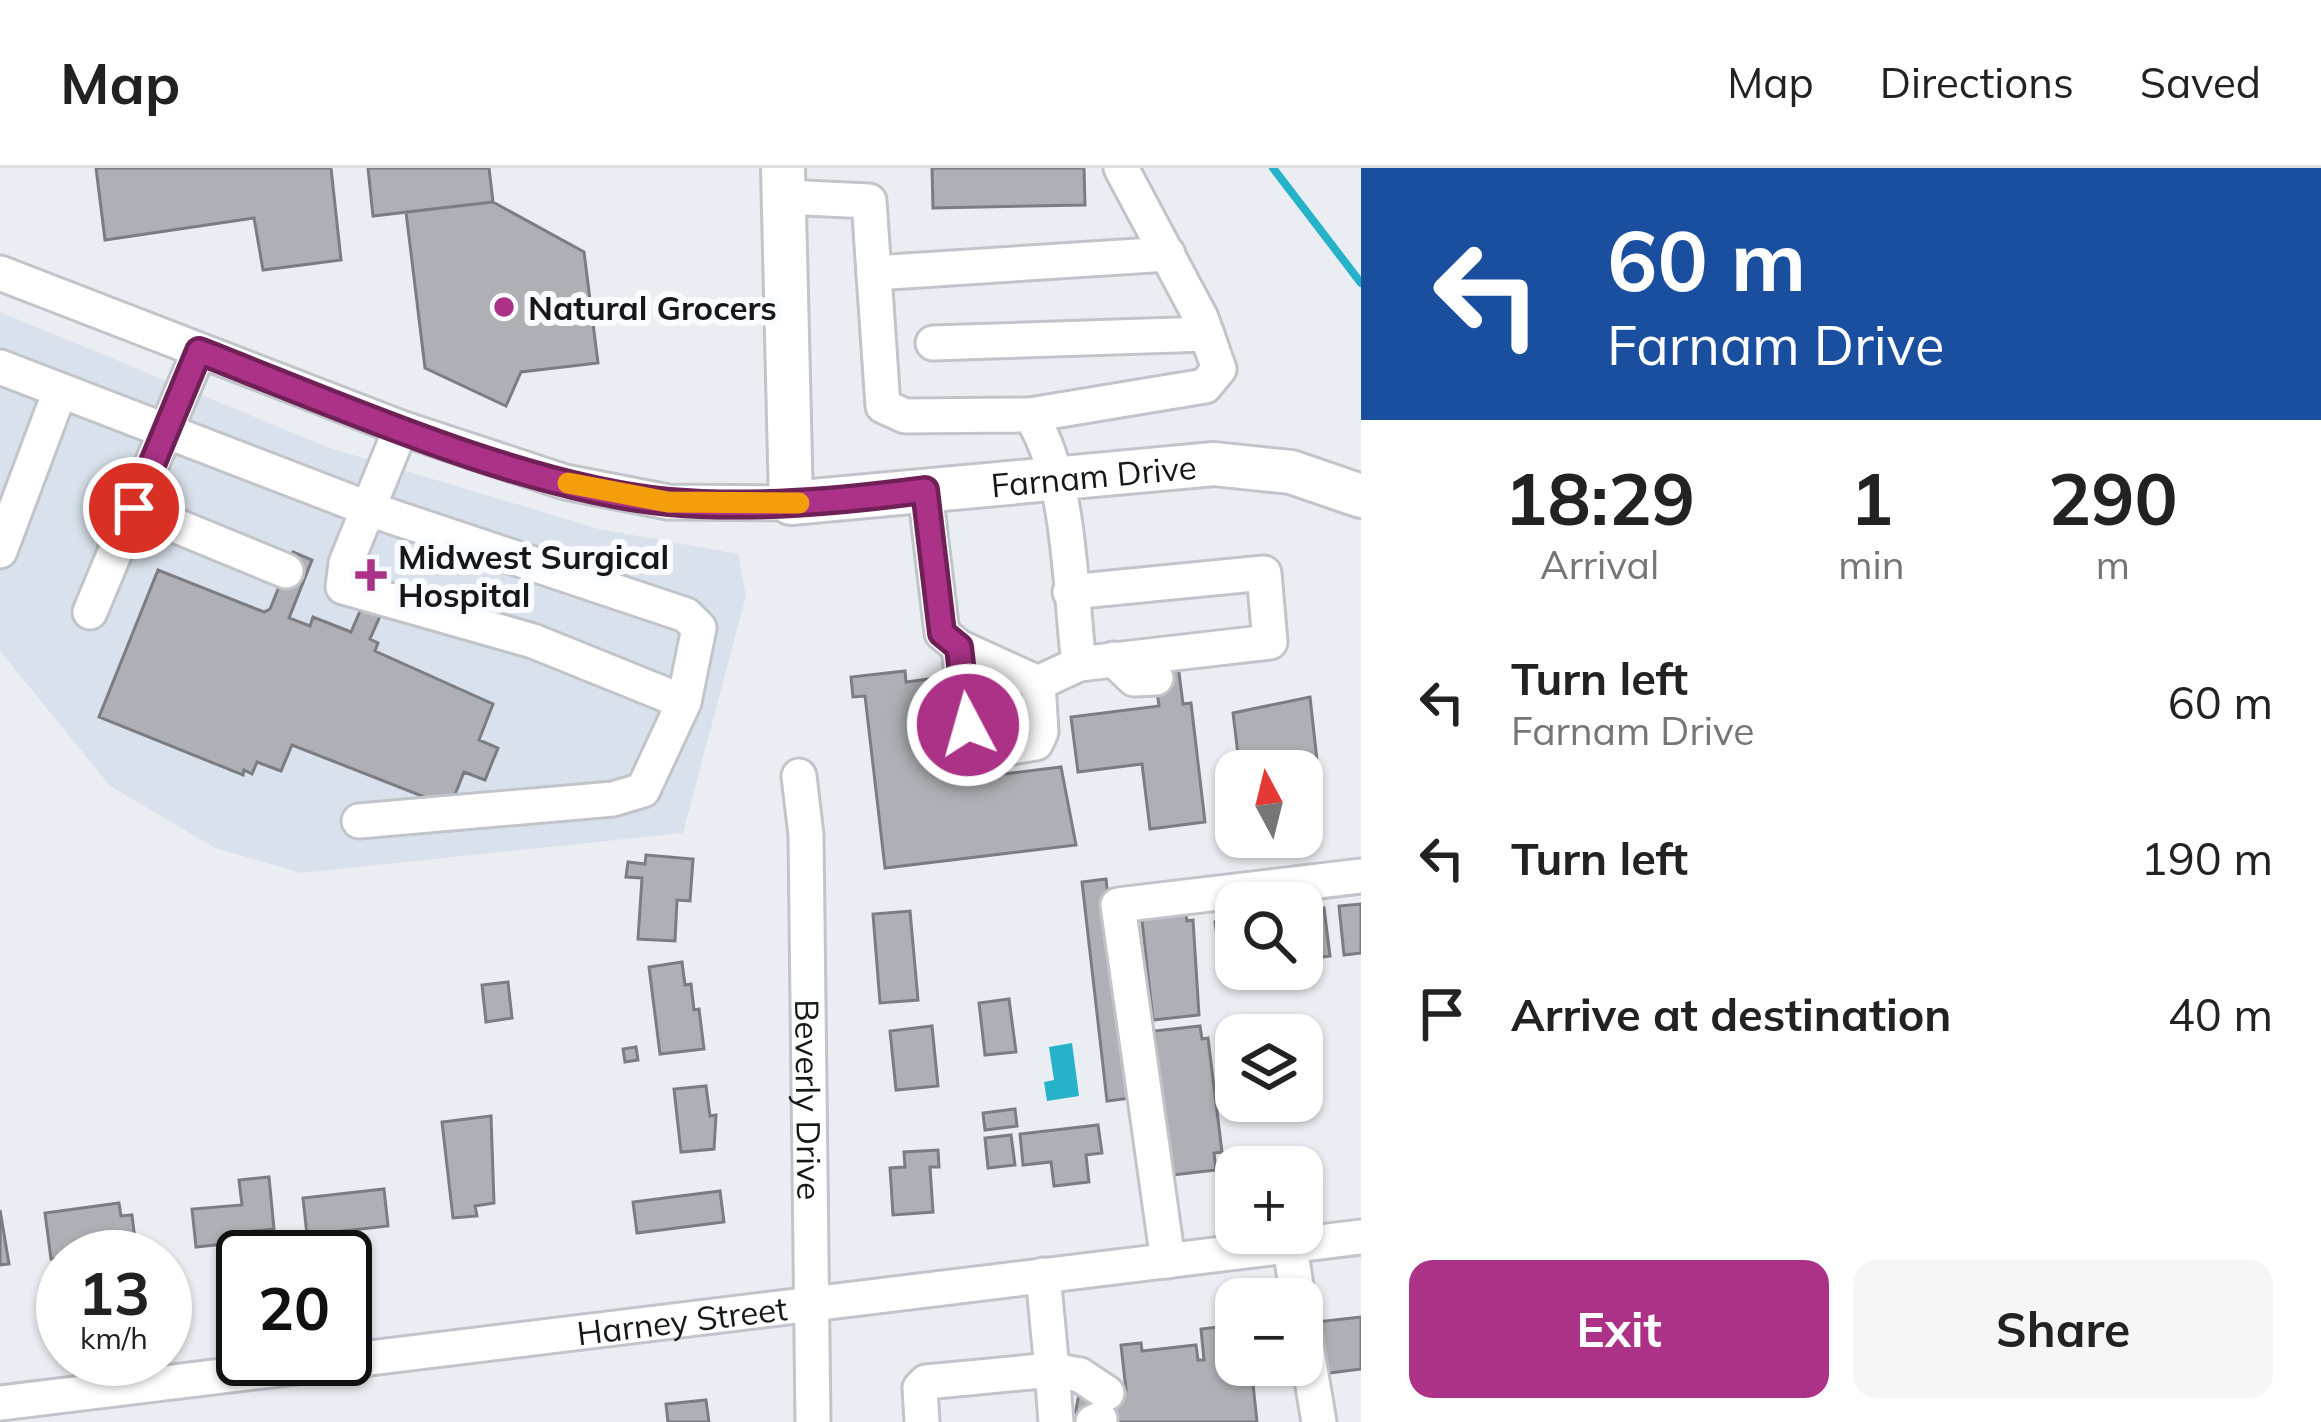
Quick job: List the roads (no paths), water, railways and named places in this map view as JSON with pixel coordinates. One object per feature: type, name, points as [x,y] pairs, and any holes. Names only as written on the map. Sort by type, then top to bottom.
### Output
[{"type":"main road","points":[[784,183],[791,503]]},
{"type":"main road","name":"Farnam Drive","points":[[791,503],[1201,465],[1264,467],[1361,496]]},
{"type":"street","points":[[860,168],[859,184],[869,201],[883,406],[905,416],[1030,415],[1205,386],[1219,369],[1207,334],[1121,168]]},
{"type":"street","points":[[784,183],[869,201]]},
{"type":"street","points":[[874,274],[1168,254]]},
{"type":"street","name":"Farnam Drive","points":[[0,272],[401,428],[565,482],[622,495],[711,504],[791,503]]},
{"type":"street","points":[[933,343],[1207,334]]},
{"type":"street","points":[[90,611],[199,351]]},
{"type":"street","points":[[0,367],[369,509],[686,615],[699,628],[684,703],[643,790],[613,799],[359,821]]},
{"type":"street","points":[[0,550],[60,392]]},
{"type":"street","points":[[1030,415],[1044,436],[1054,478],[1078,664]]},
{"type":"street","points":[[343,587],[401,428]]},
{"type":"street","points":[[925,490],[942,633],[959,647],[1038,683],[1078,664],[1270,642],[1264,572],[1070,592]]},
{"type":"street","points":[[134,508],[295,575],[532,641],[660,688],[684,703]]},
{"type":"street","points":[[959,647],[968,725]]},
{"type":"street","points":[[1113,659],[1134,679],[1167,676],[1197,672],[1208,648]]},
{"type":"street","points":[[999,749],[1036,743],[1041,732],[1038,683]]},
{"type":"street","name":"Beverly Drive","points":[[799,776],[806,835],[813,1422]]},
{"type":"street","points":[[1168,1261],[1118,905],[1361,876]]},
{"type":"street","name":"Harney Street","points":[[1323,1242],[1361,1238]]},
{"type":"street","name":"Harney Street","points":[[0,1403],[1225,1254]]},
{"type":"street","points":[[1043,1275],[1056,1422]]},
{"type":"street","points":[[922,1422],[920,1388],[926,1382],[1052,1370],[1080,1376],[1100,1412]]},
{"type":"street","points":[[1313,1386],[1319,1422]]},
{"type":"water","points":[[1072,1043],[1079,1096],[1047,1101],[1044,1082],[1054,1080],[1049,1047]]},
{"type":"waterway","points":[[1273,168],[1361,283]]},
{"type":"place","name":"Natural Grocers","points":[[504,307]]},
{"type":"place","name":"Midwest Surgical Hospital","points":[[371,575]]}]
